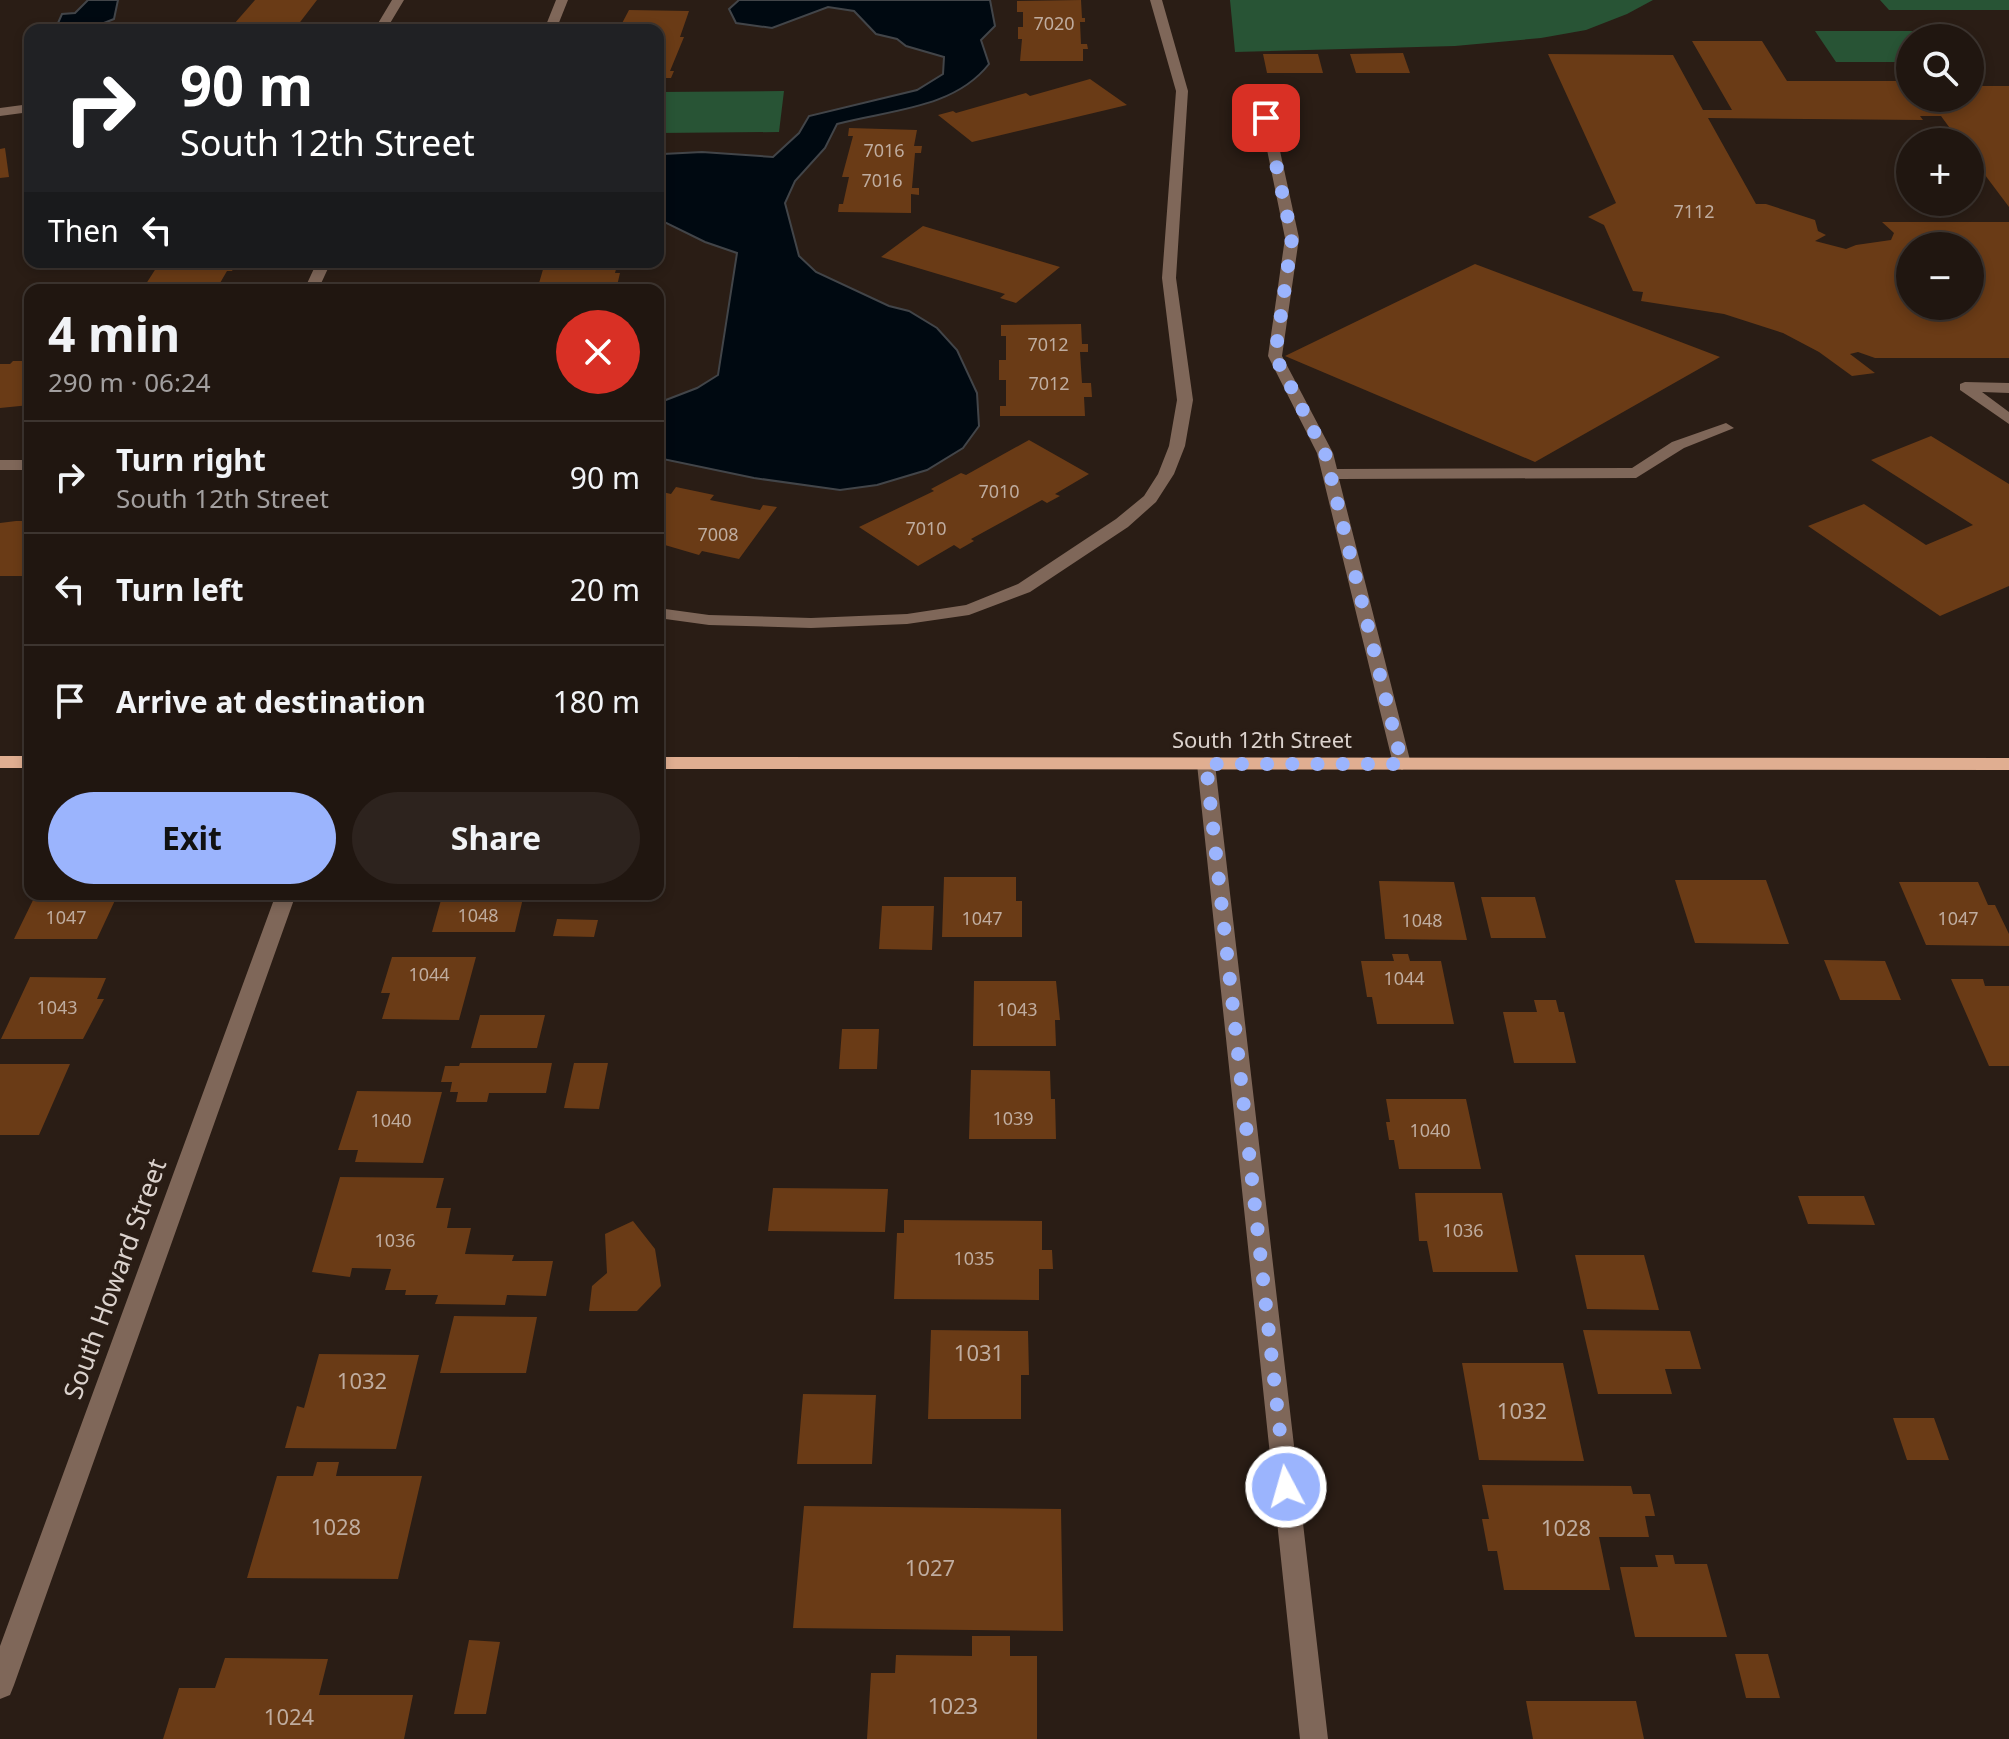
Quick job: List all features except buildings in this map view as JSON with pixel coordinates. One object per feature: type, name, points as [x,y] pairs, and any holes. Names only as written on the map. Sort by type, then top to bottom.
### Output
[{"type":"main road","points":[[0,762],[24,762]]},
{"type":"main road","name":"South 12th Street","points":[[664,763],[2009,764]]},
{"type":"street","points":[[384,24],[398,0]]},
{"type":"street","points":[[552,24],[562,0]]},
{"type":"street","points":[[664,614],[709,620],[811,623],[907,619],[969,610],[1037,581],[1122,523],[1150,499],[1166,474],[1177,446],[1185,400],[1169,278],[1182,91],[1156,0]]},
{"type":"street","points":[[1262,96],[1292,238],[1275,356],[1325,453],[1402,764]]},
{"type":"street","points":[[0,112],[24,109]]},
{"type":"street","points":[[2009,388],[1965,387],[2009,419]]},
{"type":"street","points":[[1330,474],[1636,473],[1678,445],[1726,428]]},
{"type":"street","points":[[0,465],[24,465]]},
{"type":"street","points":[[1206,764],[1314,1739]]},
{"type":"street","name":"South Howard Street","points":[[0,1685],[284,900]]},
{"type":"green space","points":[[1230,0],[1653,0],[1586,30],[1541,38],[1455,46],[1235,52]]},
{"type":"green space","points":[[1880,0],[2009,0],[2009,10],[1889,10]]},
{"type":"green space","points":[[1815,31],[1896,31],[1896,62],[1836,62]]},
{"type":"green space","points":[[784,91],[779,132],[664,133],[664,92]]},
{"type":"shaded area","points":[[88,0],[118,0],[114,19],[100,24],[58,23],[62,14],[75,13]]},
{"type":"shaded area","points":[[739,0],[990,0],[995,26],[981,40],[989,64],[975,79],[958,90],[919,106],[837,124],[825,148],[795,181],[785,203],[799,256],[816,272],[889,306],[909,311],[937,328],[957,350],[977,393],[979,426],[963,448],[927,470],[877,485],[840,490],[754,478],[664,459],[664,401],[697,388],[718,375],[737,253],[705,242],[664,222],[664,154],[702,152],[773,157],[799,133],[809,116],[917,90],[943,74],[944,57],[876,34],[854,11],[828,7],[772,28],[736,23],[729,9]]},
{"type":"route","points":[[1266,118],[1292,238],[1275,356],[1325,453],[1402,764],[1206,764],[1286,1487]]}]
